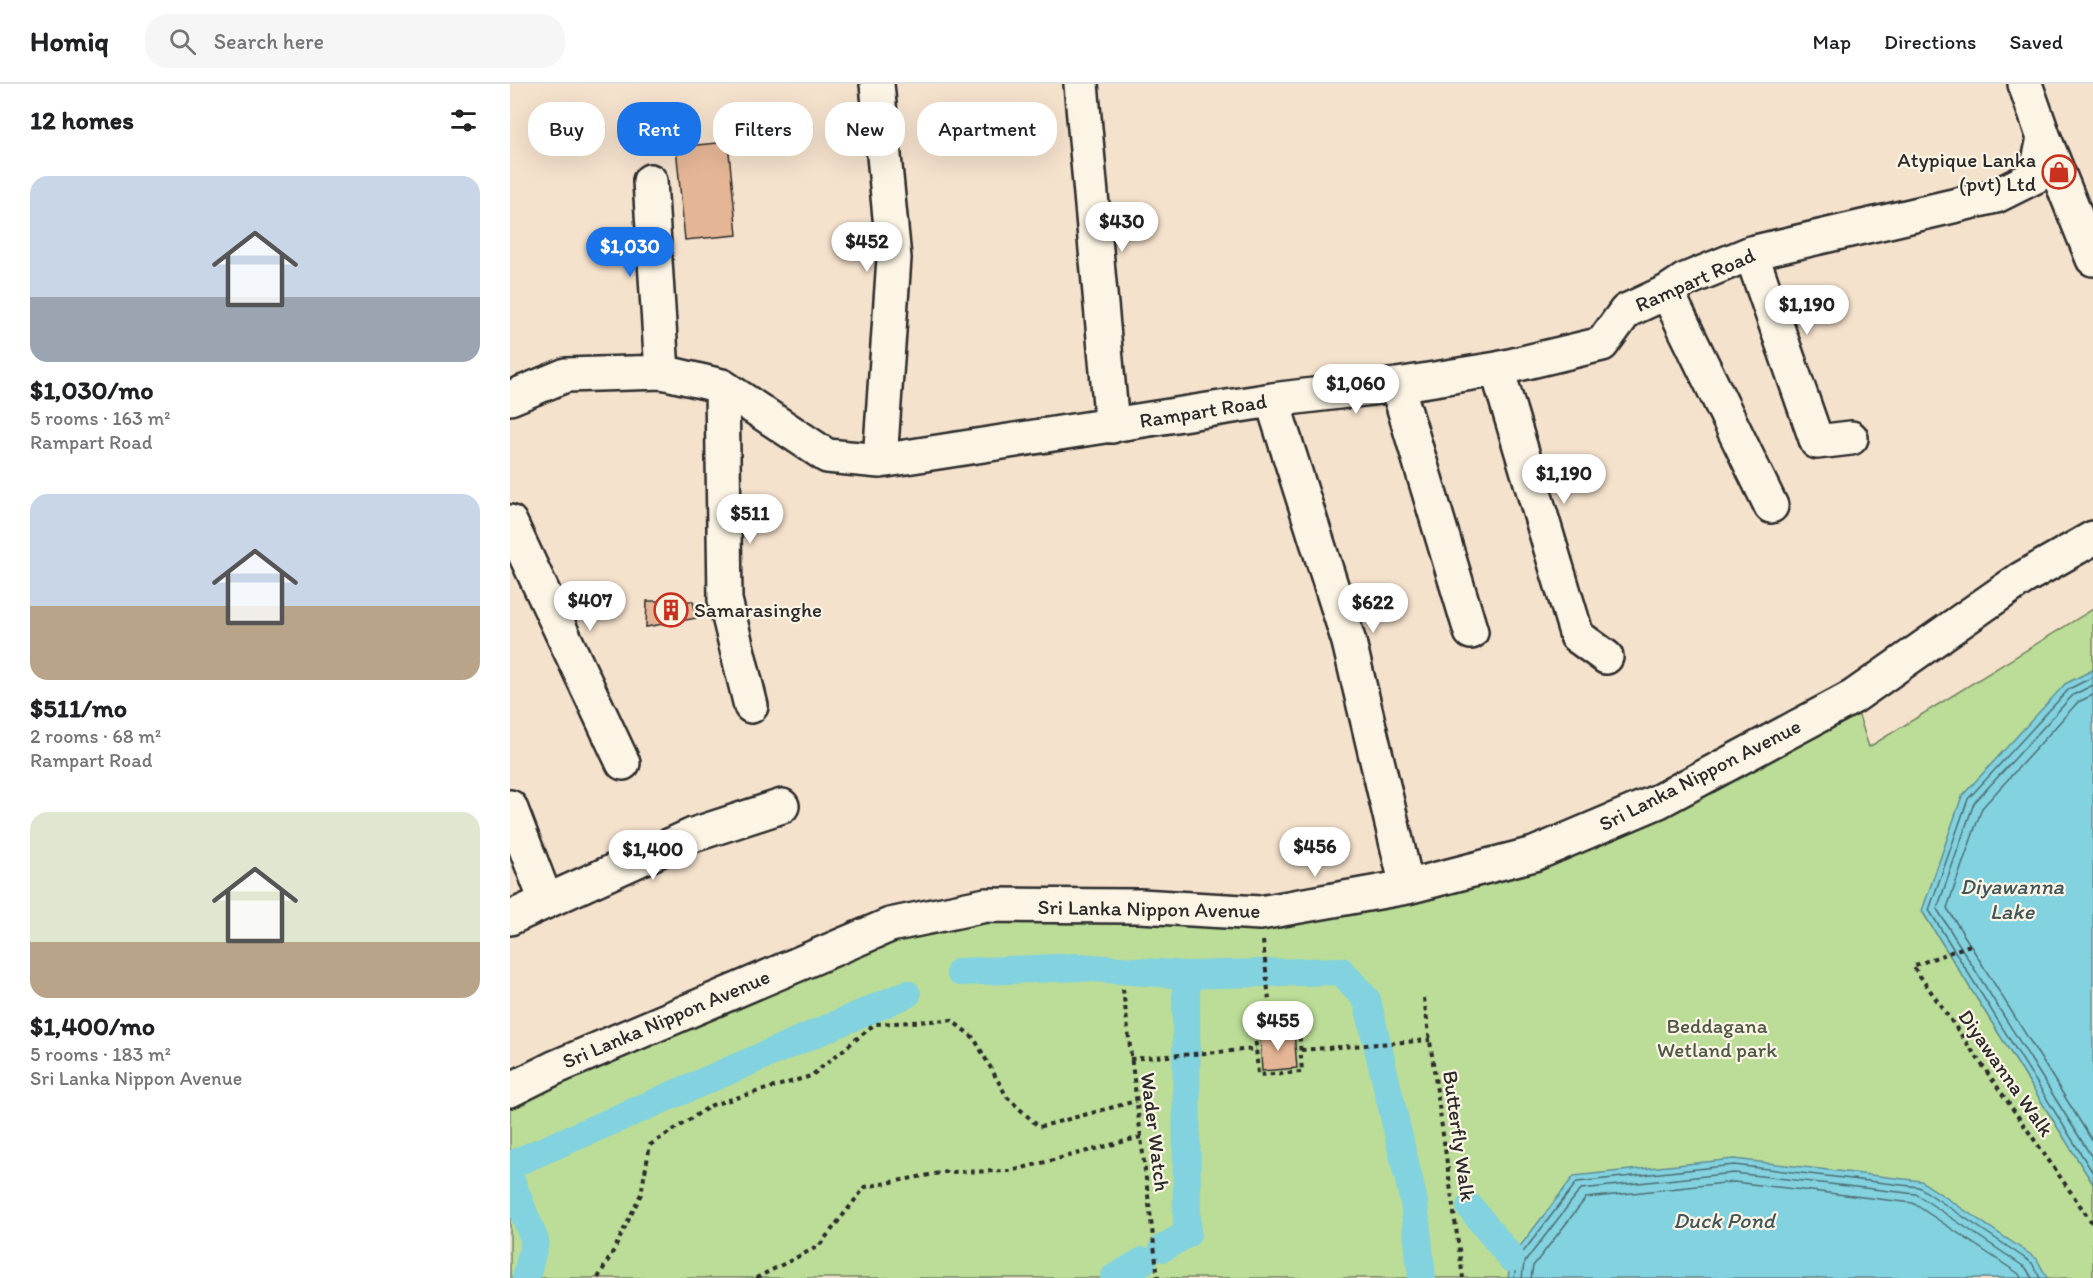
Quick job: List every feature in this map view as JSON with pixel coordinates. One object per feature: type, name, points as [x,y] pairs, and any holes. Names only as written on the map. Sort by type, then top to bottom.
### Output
[{"type":"street","points":[[877,84],[894,258],[879,461]]},
{"type":"street","points":[[1081,84],[1112,426]]},
{"type":"street","points":[[2025,84],[2044,138],[2093,259]]},
{"type":"street","name":"Rampart Road","points":[[510,398],[566,375],[662,372],[722,386],[827,456],[879,461],[1272,400],[1497,369],[1602,344],[1626,311],[1667,292],[1685,280],[1751,253],[1996,196],[2036,176],[2044,138]]},
{"type":"street","points":[[650,181],[662,372]]},
{"type":"street","points":[[1751,253],[1817,442],[1851,438]]},
{"type":"street","points":[[1667,292],[1771,506]]},
{"type":"street","points":[[1497,369],[1577,636],[1606,657]]},
{"type":"street","points":[[1397,384],[1471,632]]},
{"type":"street","points":[[722,386],[725,600],[751,706]]},
{"type":"street","points":[[1272,400],[1349,642],[1407,888]]},
{"type":"street","points":[[510,522],[623,763]]},
{"type":"street","name":"Sri Lanka Nippon Avenue","points":[[510,1090],[554,1068],[890,925],[986,906],[1140,906],[1260,913],[1407,888],[1534,854],[1659,801],[1853,697],[2021,579],[2093,538]]},
{"type":"street","points":[[510,918],[693,835],[782,806]]},
{"type":"street","points":[[510,807],[546,902]]},
{"type":"path","points":[[1263,940],[1272,1030]]},
{"type":"path","name":"Diyawanna Walk","points":[[1970,945],[1913,966],[2093,1224]]},
{"type":"path","name":"Wader Watch","points":[[1123,989],[1158,1278]]},
{"type":"path","name":"Butterfly Walk","points":[[1424,998],[1463,1278]]},
{"type":"path","points":[[598,1278],[640,1194],[650,1145],[712,1105],[811,1077],[875,1024],[951,1020],[974,1038],[1007,1097],[1039,1127],[1136,1101]]},
{"type":"path","points":[[1299,1028],[1302,1072],[1258,1075],[1256,1049],[1255,1032],[1299,1028]]},
{"type":"path","points":[[1301,1050],[1430,1040]]},
{"type":"path","points":[[1130,1059],[1256,1049]]},
{"type":"path","points":[[756,1278],[819,1246],[865,1187],[945,1172],[1011,1171],[1141,1137]]},
{"type":"green space","name":"Beddagana Wetland park","points":[[2093,609],[2093,670],[2065,684],[1922,911],[2093,1184],[2093,1278],[510,1278],[510,1090],[554,1068],[986,905],[1260,913],[1534,854],[1853,697],[1869,747]]},
{"type":"water","name":"Diyawanna Lake","points":[[2093,670],[2093,1184],[1922,911],[1962,796],[2065,684]]},
{"type":"water","name":"Duck Pond","points":[[1734,1159],[1921,1181],[2037,1259],[2047,1278],[1508,1278],[1511,1258],[1574,1176]]},
{"type":"building","points":[[713,143],[713,156],[729,156],[737,235],[685,240],[677,156],[701,156],[701,145]]},
{"type":"building","name":"Samarasinghe","points":[[647,601],[693,601],[697,618],[646,627]]},
{"type":"building","points":[[1294,1032],[1297,1068],[1262,1071],[1260,1035]]},
{"type":"waterway","points":[[960,972],[1079,967],[1186,975],[1187,1234],[1163,1248]]},
{"type":"waterway","points":[[1186,975],[1341,971],[1367,1000],[1414,1202],[1422,1278]]},
{"type":"waterway","points":[[510,1165],[907,994]]},
{"type":"waterway","points":[[510,1178],[535,1241],[526,1278]]},
{"type":"waterway","points":[[1470,1207],[1511,1258]]},
{"type":"waterway","points":[[1114,1278],[1143,1261]]},
{"type":"place","name":"Atypique Lanka (pvt) Ltd","points":[[2059,172]]},
{"type":"place","name":"Samarasinghe","points":[[671,610]]}]
